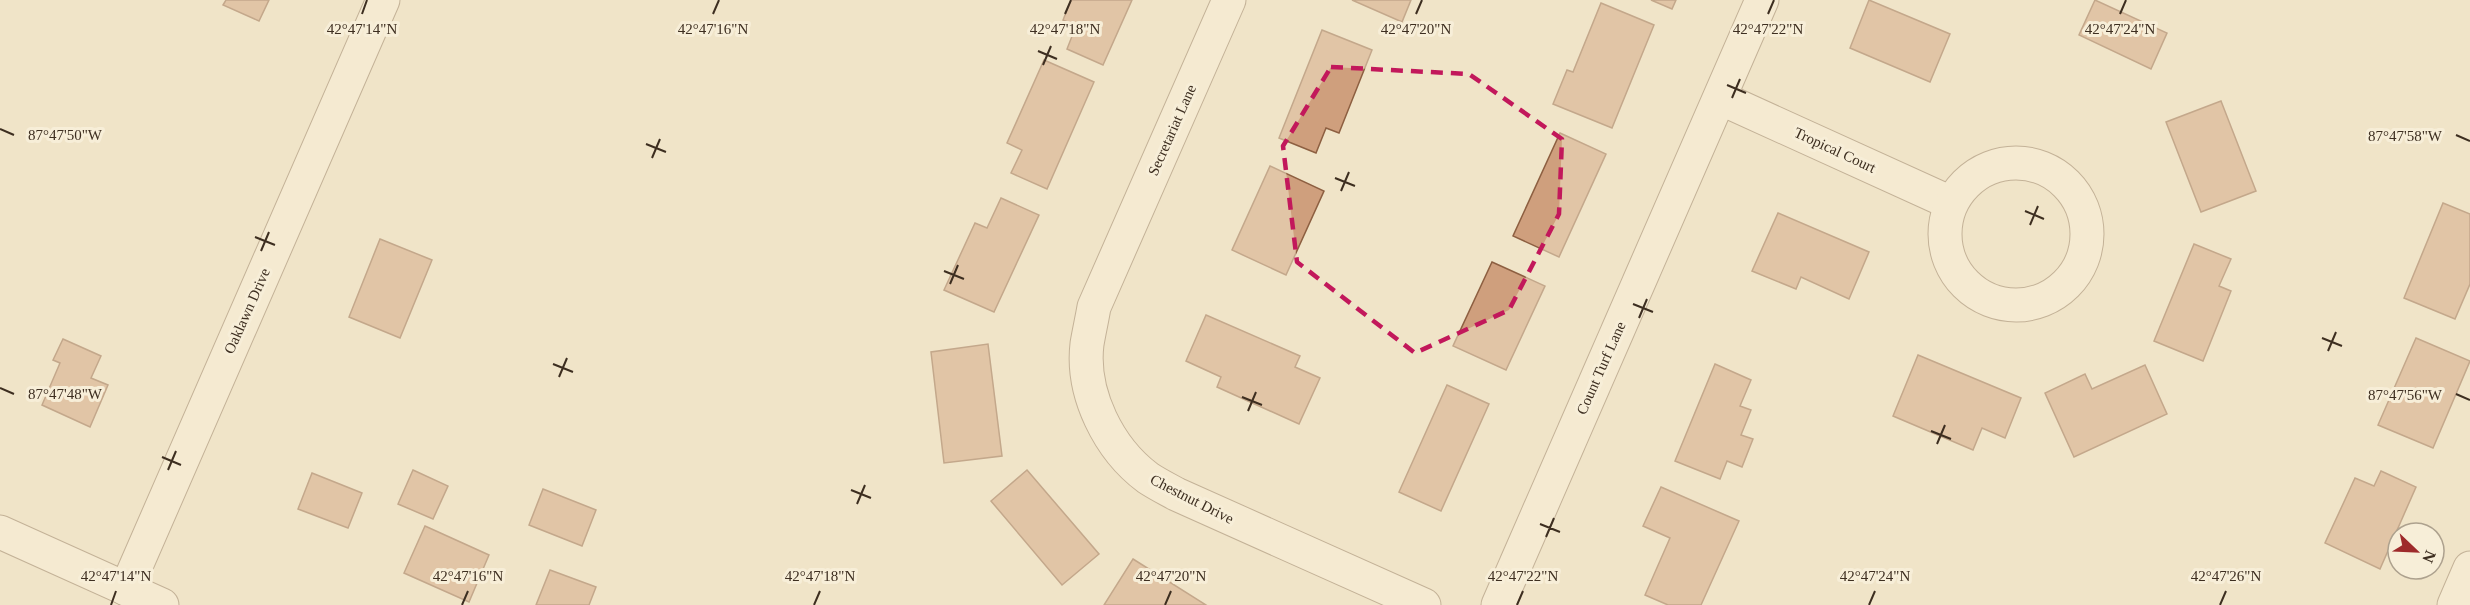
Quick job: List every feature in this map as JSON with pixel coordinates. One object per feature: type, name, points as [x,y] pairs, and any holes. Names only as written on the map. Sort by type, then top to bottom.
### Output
[{"type":"street","name":"Oaklawn Drive","points":[[126,589],[383,0]]},
{"type":"street","name":"Secretariat Lane","points":[[1115,261],[1229,0]]},
{"type":"street","name":"Count Turf Lane","points":[[1498,605],[1762,0]]},
{"type":"street","name":"Tropical Court","points":[[1720,98],[1951,203]]},
{"type":"street","points":[[2010,162],[2034,164],[2056,175],[2074,192],[2085,214],[2087,239],[2081,263],[2067,284],[2049,297],[2028,305],[2006,305],[1985,299],[1966,286],[1953,268],[1945,248],[1945,225],[1951,203],[1965,183],[1986,169],[2010,162]]},
{"type":"street","name":"Chestnut Drive","points":[[1115,261],[1094,307],[1087,346],[1089,385],[1102,423],[1122,453],[1148,478],[1176,495],[1424,605]]},
{"type":"street","points":[[0,532],[162,605]]},
{"type":"street","points":[[2454,605],[2470,568]]},
{"type":"highlighted area","points":[[1331,67],[1469,74],[1562,139],[1559,214],[1509,310],[1415,353],[1297,262],[1283,146]]},
{"type":"building","points":[[226,0],[269,0],[259,21],[223,5]]},
{"type":"building","points":[[1071,0],[1132,0],[1103,65],[1067,49],[1076,26],[1063,20]]},
{"type":"building","points":[[1352,0],[1411,0],[1402,22]]},
{"type":"building","points":[[1651,0],[1676,0],[1672,9]]},
{"type":"building","points":[[1869,0],[1950,34],[1930,82],[1850,48]]},
{"type":"building","points":[[2095,0],[2167,33],[2151,69],[2079,35]]},
{"type":"building","points":[[1601,3],[1654,25],[1612,128],[1553,104],[1567,70],[1573,72]]},
{"type":"building","points":[[1322,30],[1372,50],[1339,133],[1326,128],[1316,153],[1279,138]]},
{"type":"building","points":[[1044,60],[1094,82],[1047,189],[1011,173],[1022,150],[1007,143]]},
{"type":"building","points":[[2221,101],[2256,191],[2201,212],[2166,122]]},
{"type":"building","points":[[1560,133],[1606,154],[1559,257],[1513,236]]},
{"type":"building","points":[[1270,166],[1324,191],[1286,275],[1232,250]]},
{"type":"building","points":[[1001,198],[1039,215],[994,312],[944,290],[975,223],[987,228]]},
{"type":"building","points":[[2443,203],[2470,214],[2470,284],[2455,319],[2404,298]]},
{"type":"building","points":[[1778,213],[1869,252],[1849,299],[1801,277],[1796,289],[1752,271]]},
{"type":"building","points":[[380,239],[432,260],[400,338],[349,317]]},
{"type":"building","points":[[2194,244],[2231,259],[2219,286],[2231,291],[2203,361],[2154,341]]},
{"type":"building","points":[[1492,262],[1545,286],[1506,370],[1453,346]]},
{"type":"building","points":[[1206,315],[1300,356],[1295,367],[1320,378],[1299,424],[1217,387],[1221,377],[1186,361]]},
{"type":"building","points":[[2416,338],[2470,361],[2433,448],[2378,425]]},
{"type":"building","points":[[63,339],[101,356],[91,378],[108,385],[90,427],[42,405],[60,363],[53,360]]},
{"type":"building","points":[[988,344],[1002,456],[944,463],[931,352]]},
{"type":"building","points":[[1918,355],[2021,398],[2005,438],[1982,428],[1973,450],[1893,416]]},
{"type":"building","points":[[1715,364],[1751,380],[1740,406],[1751,410],[1741,435],[1753,439],[1742,467],[1727,461],[1720,479],[1675,461]]},
{"type":"building","points":[[2145,365],[2167,414],[2074,457],[2045,393],[2085,374],[2092,389]]},
{"type":"building","points":[[1447,385],[1489,404],[1441,511],[1399,492]]},
{"type":"building","points":[[413,470],[448,486],[433,519],[398,504]]},
{"type":"building","points":[[1027,470],[1099,554],[1062,585],[991,501]]},
{"type":"building","points":[[2381,471],[2416,487],[2401,521],[2386,521],[2386,555],[2380,569],[2325,543],[2355,478],[2374,486]]},
{"type":"building","points":[[312,473],[362,493],[348,528],[298,509]]},
{"type":"building","points":[[1661,487],[1739,521],[1701,605],[1668,605],[1645,595],[1670,538],[1643,526]]},
{"type":"building","points":[[543,489],[596,510],[582,546],[529,525]]},
{"type":"building","points":[[425,526],[489,555],[469,602],[404,573]]},
{"type":"building","points":[[1133,559],[1206,605],[1104,605]]},
{"type":"building","points":[[550,570],[596,587],[589,605],[536,605]]}]
